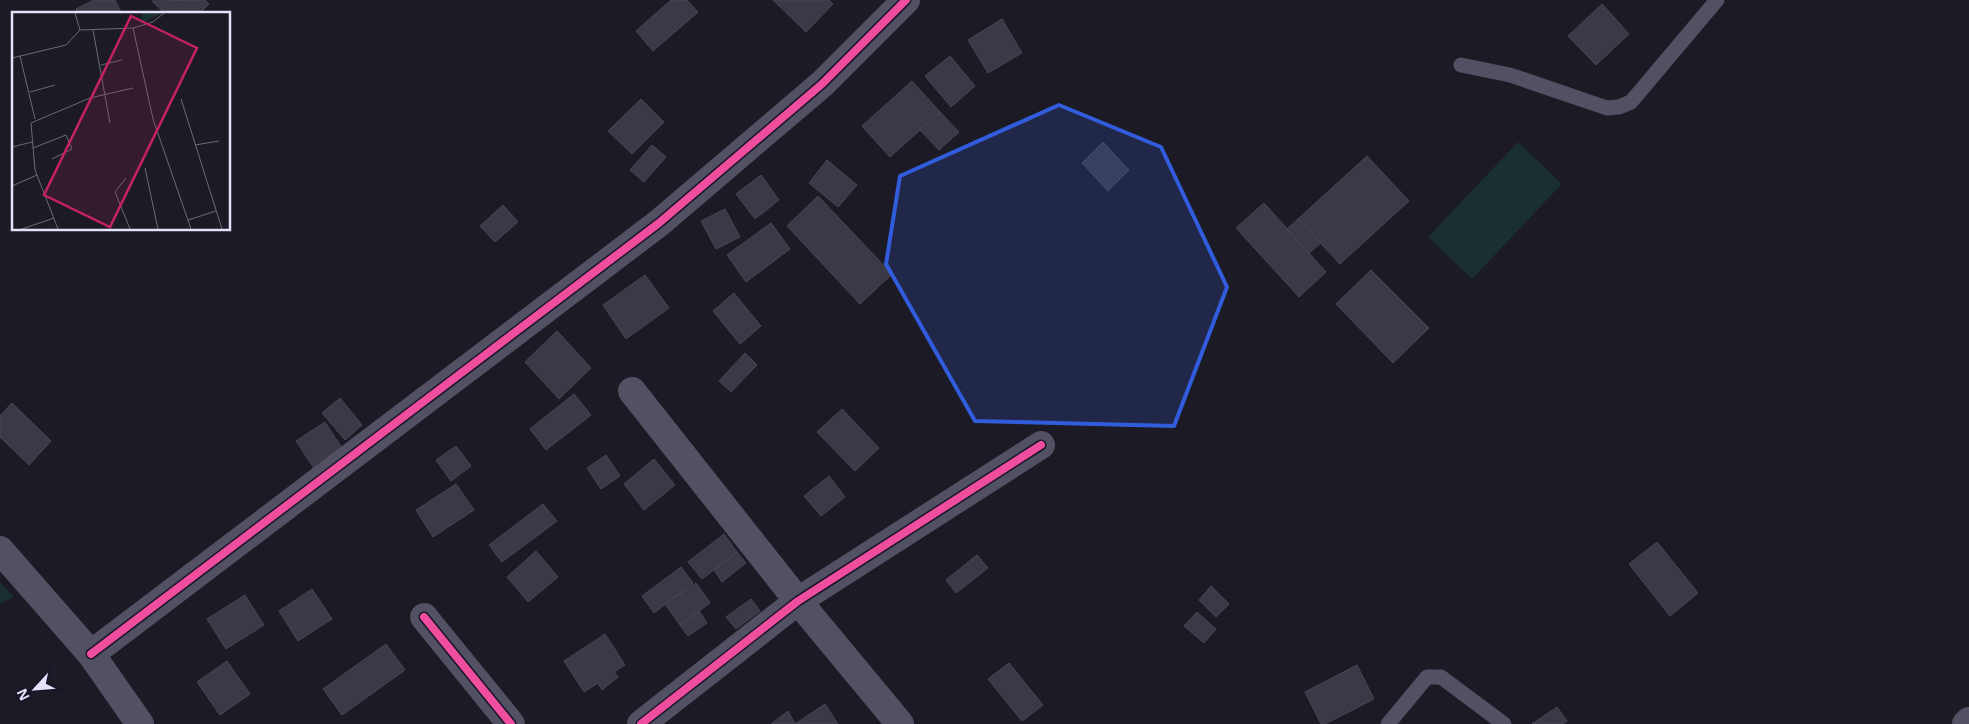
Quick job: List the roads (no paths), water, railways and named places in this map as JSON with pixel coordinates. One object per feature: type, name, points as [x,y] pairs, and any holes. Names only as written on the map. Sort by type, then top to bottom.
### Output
[{"type":"street","points":[[91,654],[659,223],[822,84],[906,0]]},
{"type":"street","points":[[632,391],[798,601],[900,724]]},
{"type":"street","points":[[641,724],[798,601],[1040,445]]},
{"type":"street","points":[[0,550],[91,654],[140,724]]},
{"type":"street","points":[[424,617],[511,724]]},
{"type":"street","points":[[1966,724],[1969,721]]},
{"type":"lane","points":[[1461,65],[1510,75],[1607,108],[1619,107],[1631,102],[1717,0]]},
{"type":"lane","points":[[1388,724],[1427,677],[1441,677],[1504,724]]}]
